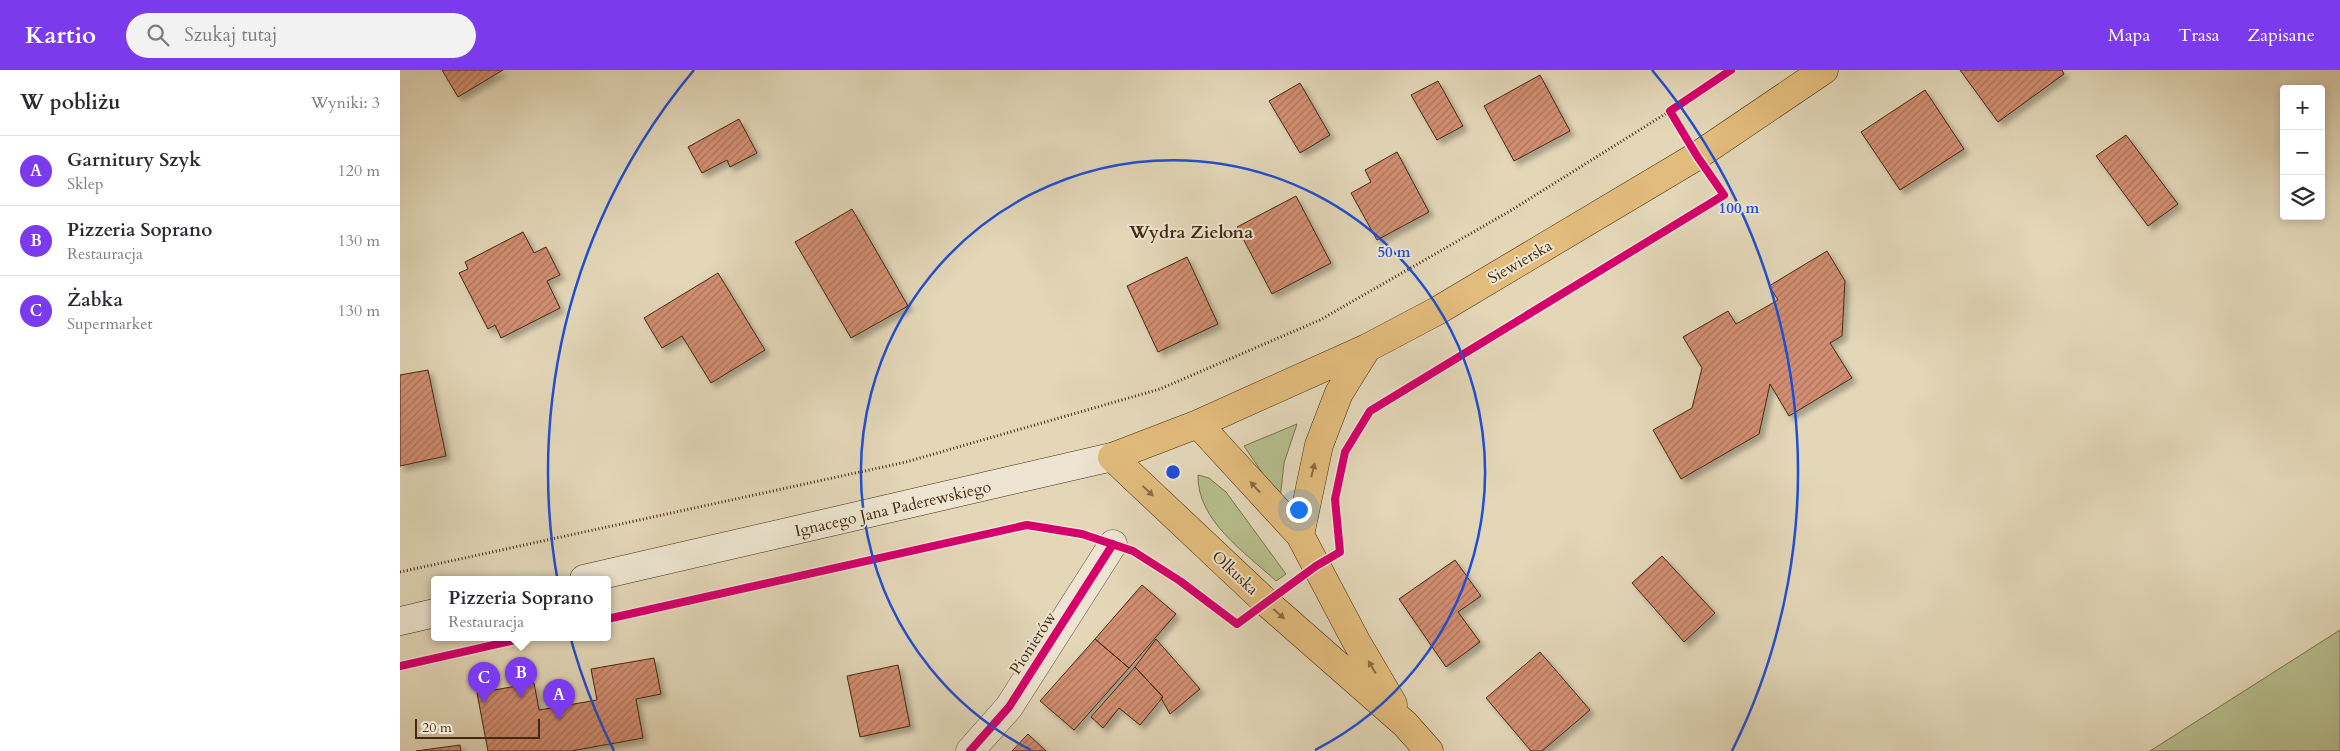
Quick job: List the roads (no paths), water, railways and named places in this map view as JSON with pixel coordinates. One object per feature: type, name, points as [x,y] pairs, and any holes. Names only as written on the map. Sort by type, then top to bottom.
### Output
[{"type":"main road","name":"Siewierska","points":[[1198,424],[1366,348],[1437,311],[1697,156],[1824,70]]},
{"type":"main road","points":[[1300,535],[1319,445],[1340,393],[1366,348]]},
{"type":"main road","name":"Ignacego Jana Paderewskiego","points":[[597,576],[1112,457],[1198,424]]},
{"type":"main road","name":"Olkuska","points":[[1198,424],[1300,535],[1356,641],[1405,724]]},
{"type":"main road","name":"Olkuska","points":[[1112,457],[1267,603],[1405,724],[1429,751]]},
{"type":"main road","name":"Pionierów","points":[[970,751],[1008,707],[1113,544]]},
{"type":"main road","points":[[400,621],[431,614]]},
{"type":"place","name":"Pizzeria Soprano","points":[[521,698]]},
{"type":"place","name":"Żabka","points":[[484,703]]},
{"type":"place","name":"Garnitury Szyk","points":[[559,720]]},
{"type":"district","name":"Wydra Zielona","points":[[1191,232]]}]
